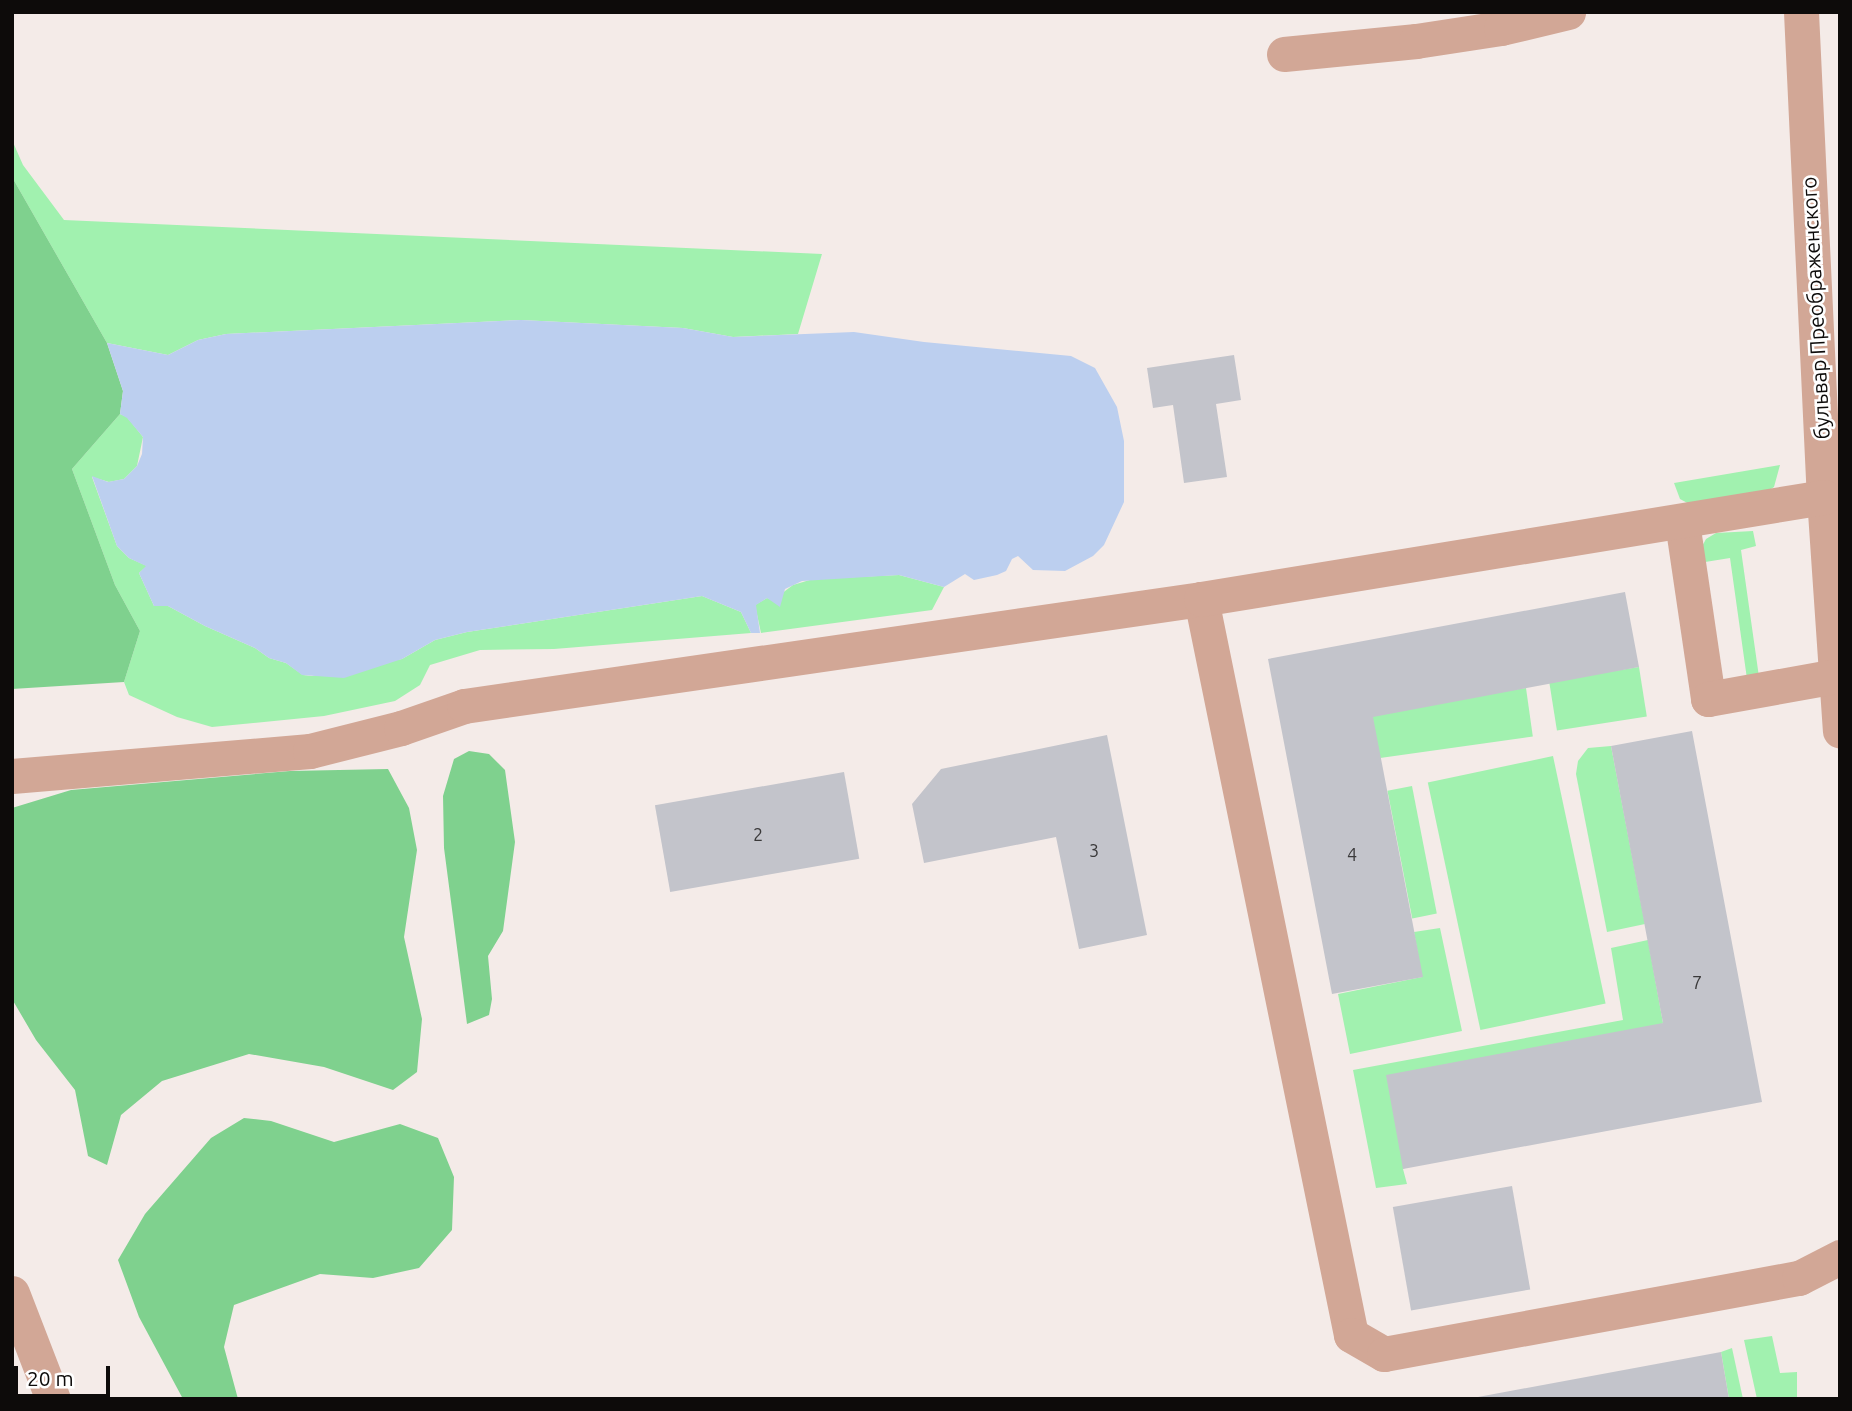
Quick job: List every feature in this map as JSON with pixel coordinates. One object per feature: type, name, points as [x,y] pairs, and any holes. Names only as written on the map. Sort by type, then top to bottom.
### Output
[{"type":"street","points":[[1284,54],[1416,41],[1501,28],[1569,12]]},
{"type":"street","name":"бульвар Преображенского","points":[[1801,12],[1829,365],[1824,497],[1840,730]]},
{"type":"street","points":[[12,776],[310,751],[401,728],[464,706],[1201,599],[1824,497]]},
{"type":"street","points":[[1682,522],[1708,699],[1836,676]]},
{"type":"street","points":[[1201,599],[1351,1335],[1384,1354],[1799,1278],[1840,1257]]},
{"type":"street","points":[[12,1293],[53,1399]]},
{"type":"green space","points":[[12,140],[23,165],[64,220],[822,254],[798,334],[733,337],[683,328],[521,320],[226,334],[198,340],[168,355],[107,343],[12,177]]},
{"type":"green space","points":[[12,177],[107,343],[123,391],[120,414],[72,469],[115,585],[140,631],[124,682],[12,689]]},
{"type":"green space","points":[[120,414],[127,417],[143,437],[137,466],[124,479],[109,482],[92,477],[117,546],[129,558],[147,566],[139,573],[154,606],[168,606],[255,648],[269,658],[286,663],[303,675],[312,676],[402,659],[435,640],[467,632],[702,596],[741,612],[751,633],[554,649],[480,650],[430,665],[420,685],[395,701],[324,716],[212,727],[177,717],[129,695],[124,682],[140,631],[115,585],[72,469]]},
{"type":"green space","points":[[1780,465],[1774,487],[1768,491],[1693,506],[1680,499],[1674,483]]},
{"type":"green space","points":[[1753,531],[1756,546],[1741,550],[1759,677],[1747,679],[1730,558],[1699,563],[1699,552],[1706,539],[1716,533]]},
{"type":"green space","points":[[899,575],[944,587],[932,610],[761,633],[755,605],[767,598],[773,600],[793,585],[813,579]]},
{"type":"green space","points":[[1639,667],[1647,716],[1557,731],[1549,681]]},
{"type":"green space","points":[[1526,688],[1533,737],[1378,758],[1372,710]]},
{"type":"green space","points":[[1611,746],[1645,924],[1607,932],[1576,774],[1578,761],[1588,748]]},
{"type":"green space","points":[[469,751],[489,754],[505,770],[515,842],[503,931],[488,956],[492,999],[489,1015],[467,1024],[444,848],[443,796],[454,759]]},
{"type":"green space","points":[[1553,756],[1606,1003],[1480,1030],[1428,783]]},
{"type":"green space","points":[[388,769],[409,808],[417,850],[404,937],[422,1019],[417,1072],[393,1090],[324,1067],[249,1054],[162,1081],[121,1115],[107,1165],[88,1156],[75,1090],[36,1040],[12,999],[12,808],[71,790],[290,771]]},
{"type":"green space","points":[[1412,786],[1437,914],[1412,918],[1387,791]]},
{"type":"green space","points":[[1440,928],[1462,1031],[1350,1054],[1338,994],[1422,977],[1414,932]]},
{"type":"green space","points":[[1648,940],[1663,1023],[1403,1169],[1407,1184],[1376,1188],[1353,1070],[1623,1020],[1611,948]]},
{"type":"green space","points":[[244,1118],[271,1121],[334,1142],[400,1124],[438,1138],[454,1177],[452,1230],[419,1268],[373,1278],[320,1274],[234,1305],[224,1347],[238,1399],[183,1399],[139,1317],[118,1260],[145,1214],[211,1138]]},
{"type":"green space","points":[[1772,1336],[1780,1373],[1797,1372],[1797,1399],[1757,1399],[1744,1340]]},
{"type":"green space","points":[[1732,1348],[1743,1399],[1729,1399],[1721,1352]]},
{"type":"water","points":[[521,320],[683,328],[733,337],[854,332],[924,342],[1071,356],[1095,368],[1117,407],[1124,441],[1124,502],[1104,545],[1093,556],[1065,571],[1033,570],[1018,556],[1012,559],[1006,571],[997,575],[974,580],[965,574],[944,587],[899,575],[802,581],[785,589],[780,607],[767,598],[756,605],[760,633],[751,633],[741,612],[702,596],[467,632],[435,640],[402,659],[344,678],[302,675],[286,663],[269,658],[255,648],[168,606],[154,606],[139,573],[146,566],[129,558],[117,546],[92,476],[108,482],[124,479],[137,466],[142,454],[143,437],[127,418],[120,414],[123,391],[107,343],[168,355],[198,340],[226,334]]},
{"type":"building","points":[[1234,355],[1241,400],[1216,404],[1227,477],[1184,483],[1173,405],[1153,408],[1147,368]]},
{"type":"building","points":[[1625,592],[1639,667],[1373,717],[1423,977],[1332,994],[1268,659]]},
{"type":"building","points":[[1692,731],[1762,1102],[1403,1169],[1386,1075],[1663,1023],[1611,746]]},
{"type":"building","points":[[1107,735],[1147,935],[1079,949],[1056,837],[924,863],[912,804],[941,769]]},
{"type":"building","points":[[844,772],[859,859],[670,892],[655,805]]},
{"type":"building","points":[[1512,1186],[1530,1289],[1411,1310],[1393,1207]]},
{"type":"building","points":[[1721,1352],[1729,1399],[1478,1399],[1478,1397]]}]
